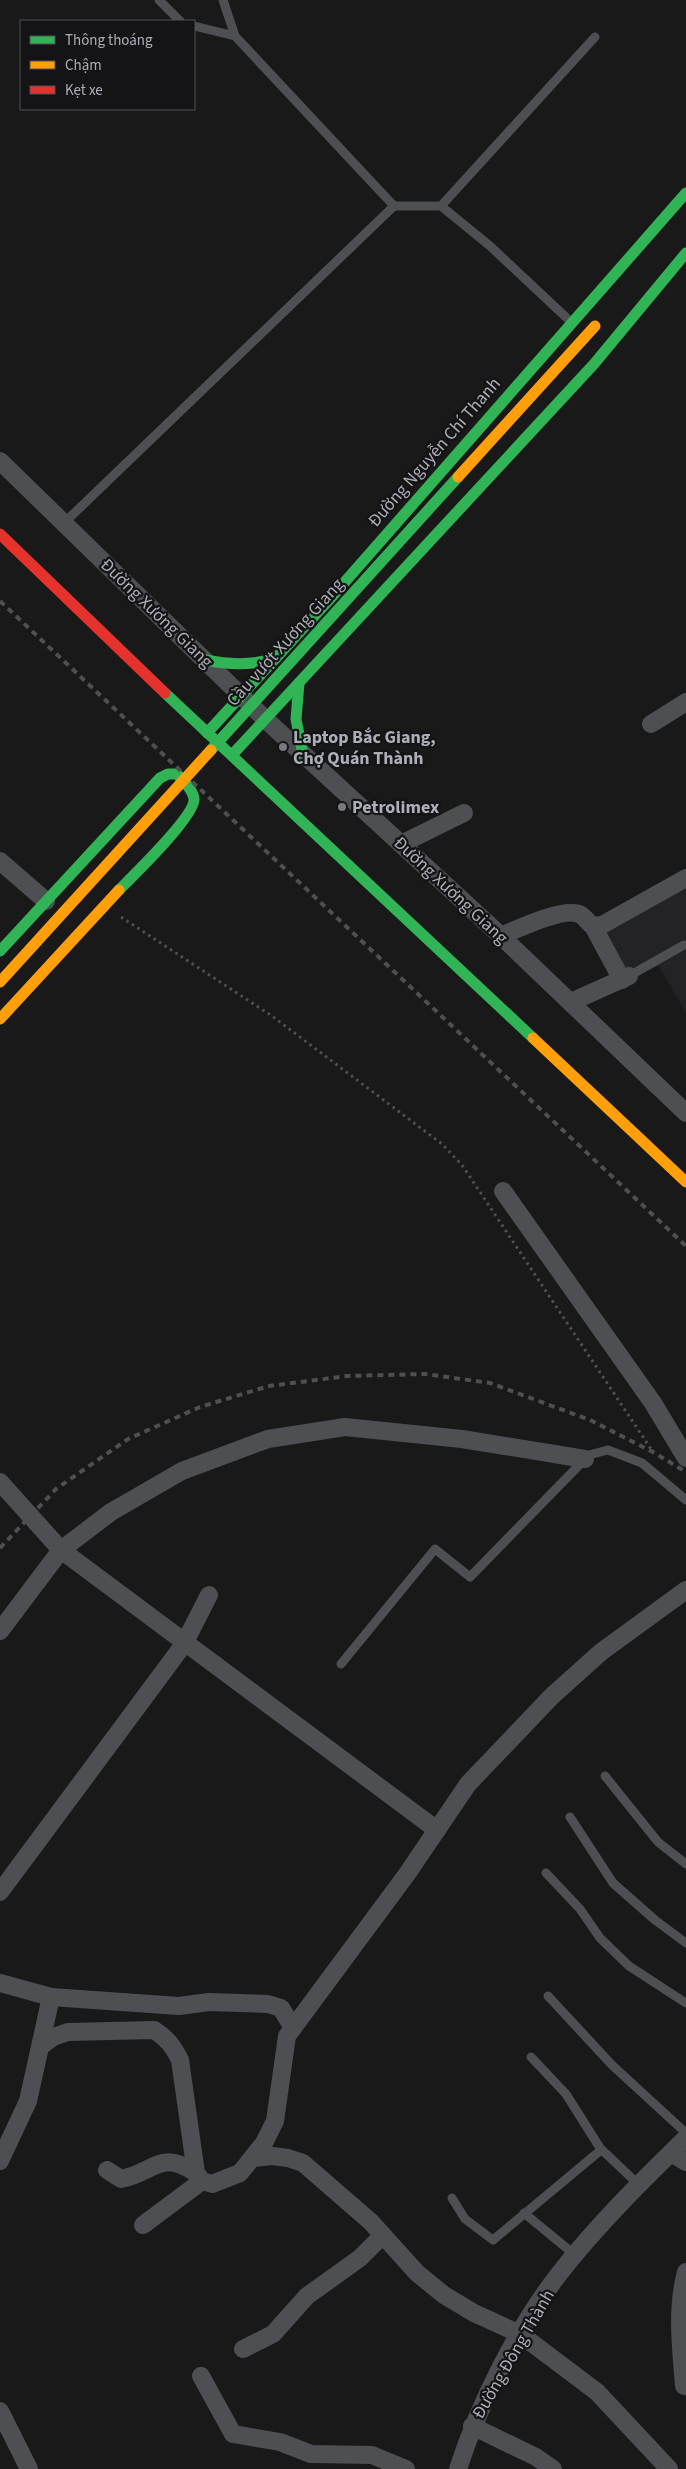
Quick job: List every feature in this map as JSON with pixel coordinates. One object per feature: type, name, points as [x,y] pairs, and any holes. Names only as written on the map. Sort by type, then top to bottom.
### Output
[{"type":"main road","name":"Đường Nguyễn Chí Thanh","points":[[207,733],[276,658],[592,296],[686,193]]},
{"type":"main road","points":[[232,756],[594,364],[686,253]]},
{"type":"main road","points":[[592,296],[595,326],[626,325]]},
{"type":"main road","name":"Cầu vượt Xương Giang","points":[[0,982],[595,326]]},
{"type":"main road","points":[[0,534],[207,733],[686,1182]]},
{"type":"main road","points":[[206,660],[237,666],[258,665],[276,658]]},
{"type":"main road","points":[[266,668],[265,686],[271,692],[295,686]]},
{"type":"main road","points":[[295,686],[294,710],[296,730],[303,755]]},
{"type":"main road","points":[[0,951],[150,787],[168,774],[177,774],[195,796],[194,807],[105,907],[72,929],[0,1019]]},
{"type":"main road","points":[[46,901],[72,929]]},
{"type":"street","name":"Đường Xương Giang","points":[[0,461],[265,719],[501,936],[686,1112]]},
{"type":"street","points":[[651,724],[686,702]]},
{"type":"street","points":[[401,844],[464,812]]},
{"type":"street","points":[[0,861],[46,901]]},
{"type":"street","points":[[593,926],[602,926],[617,919],[686,878]]},
{"type":"street","points":[[501,936],[552,917],[572,914],[581,915],[593,926],[626,978],[571,1002]]},
{"type":"street","points":[[503,1191],[653,1403],[686,1458]]},
{"type":"street","points":[[0,1631],[61,1550],[111,1512],[182,1471],[268,1439],[345,1427],[462,1439],[585,1459]]},
{"type":"street","points":[[0,1482],[61,1550],[184,1644],[437,1830]]},
{"type":"street","points":[[106,2170],[121,2179],[133,2176],[165,2161],[184,2165],[199,2177],[212,2184],[227,2180],[240,2173],[264,2143],[275,2121],[287,2036],[407,1874],[468,1784],[552,1696],[601,1652],[686,1590]]},
{"type":"street","points":[[0,1892],[184,1644],[209,1596]]},
{"type":"street","points":[[0,1983],[51,1998],[179,2006],[209,2002],[268,2004],[281,2008],[294,2028]]},
{"type":"street","points":[[0,2161],[28,2101],[51,1998]]},
{"type":"street","points":[[41,2046],[53,2037],[68,2032],[154,2030],[165,2036],[180,2060],[199,2177]]},
{"type":"street","name":"Đường Đông Thành","points":[[458,2469],[472,2426],[520,2334],[559,2275],[638,2184],[678,2157],[686,2138]]},
{"type":"street","points":[[253,2158],[280,2157],[303,2164],[383,2235],[417,2273],[444,2295],[474,2313],[520,2334],[597,2392],[669,2469]]},
{"type":"street","points":[[144,2225],[199,2177]]},
{"type":"street","points":[[243,2349],[273,2334],[307,2296],[360,2258],[383,2235]]},
{"type":"street","points":[[684,2386],[680,2326],[682,2286],[686,2272]]},
{"type":"street","points":[[201,2376],[233,2434],[280,2442],[311,2454],[372,2455],[406,2469]]},
{"type":"street","points":[[0,2410],[29,2469]]},
{"type":"street","points":[[472,2426],[536,2457],[553,2469]]},
{"type":"lane","points":[[159,0],[179,20]]},
{"type":"lane","points":[[223,0],[235,36],[394,206]]},
{"type":"lane","points":[[195,26],[235,36]]},
{"type":"lane","points":[[441,206],[596,37]]},
{"type":"lane","points":[[64,523],[394,206],[441,206],[490,246],[570,321]]},
{"type":"lane","points":[[626,978],[684,945]]},
{"type":"lane","points":[[341,1664],[435,1549],[470,1577],[589,1455],[608,1450],[642,1464],[686,1500]]},
{"type":"lane","points":[[604,1776],[658,1842],[686,1864]]},
{"type":"lane","points":[[570,1817],[613,1883],[655,1920],[686,1943]]},
{"type":"lane","points":[[546,1873],[580,1909],[600,1938],[629,1966],[686,2003]]},
{"type":"lane","points":[[548,1996],[612,2066],[686,2133]]},
{"type":"lane","points":[[531,2057],[566,2094],[601,2150],[638,2184]]},
{"type":"lane","points":[[452,2198],[465,2219],[493,2240],[601,2150]]},
{"type":"lane","points":[[524,2213],[576,2255]]},
{"type":"path","points":[[105,907],[272,1016],[442,1144],[462,1164],[653,1452]]},
{"type":"shaded area","points":[[686,869],[686,1013],[659,966],[626,980],[599,932],[603,915]]},
{"type":"railway","points":[[0,601],[686,1246]]},
{"type":"railway","points":[[0,1548],[56,1489],[128,1439],[200,1407],[269,1386],[347,1376],[425,1374],[490,1383],[590,1420],[653,1452],[686,1472]]},
{"type":"traffic: fast","points":[[207,733],[329,600],[686,193]]},
{"type":"traffic: fast","points":[[232,755],[594,364],[686,253]]},
{"type":"traffic: fast","points":[[211,750],[458,477]]},
{"type":"traffic: fast","points":[[206,660],[241,664],[276,658]]},
{"type":"traffic: fast","points":[[299,683],[296,719],[303,755]]},
{"type":"traffic: fast","points":[[165,693],[533,1038]]},
{"type":"traffic: fast","points":[[0,951],[160,778],[168,774],[177,774],[192,792],[194,799],[192,807],[162,846],[119,890]]},
{"type":"traffic: slow","points":[[458,477],[595,326]]},
{"type":"traffic: slow","points":[[0,982],[211,750]]},
{"type":"traffic: slow","points":[[0,1019],[119,890]]},
{"type":"traffic: slow","points":[[533,1038],[686,1182]]},
{"type":"traffic: jam","points":[[0,534],[165,693]]},
{"type":"place","name":"Laptop Bắc Giang, Chợ Quán Thành","points":[[283,747]]},
{"type":"place","name":"Petrolimex","points":[[342,807]]}]
